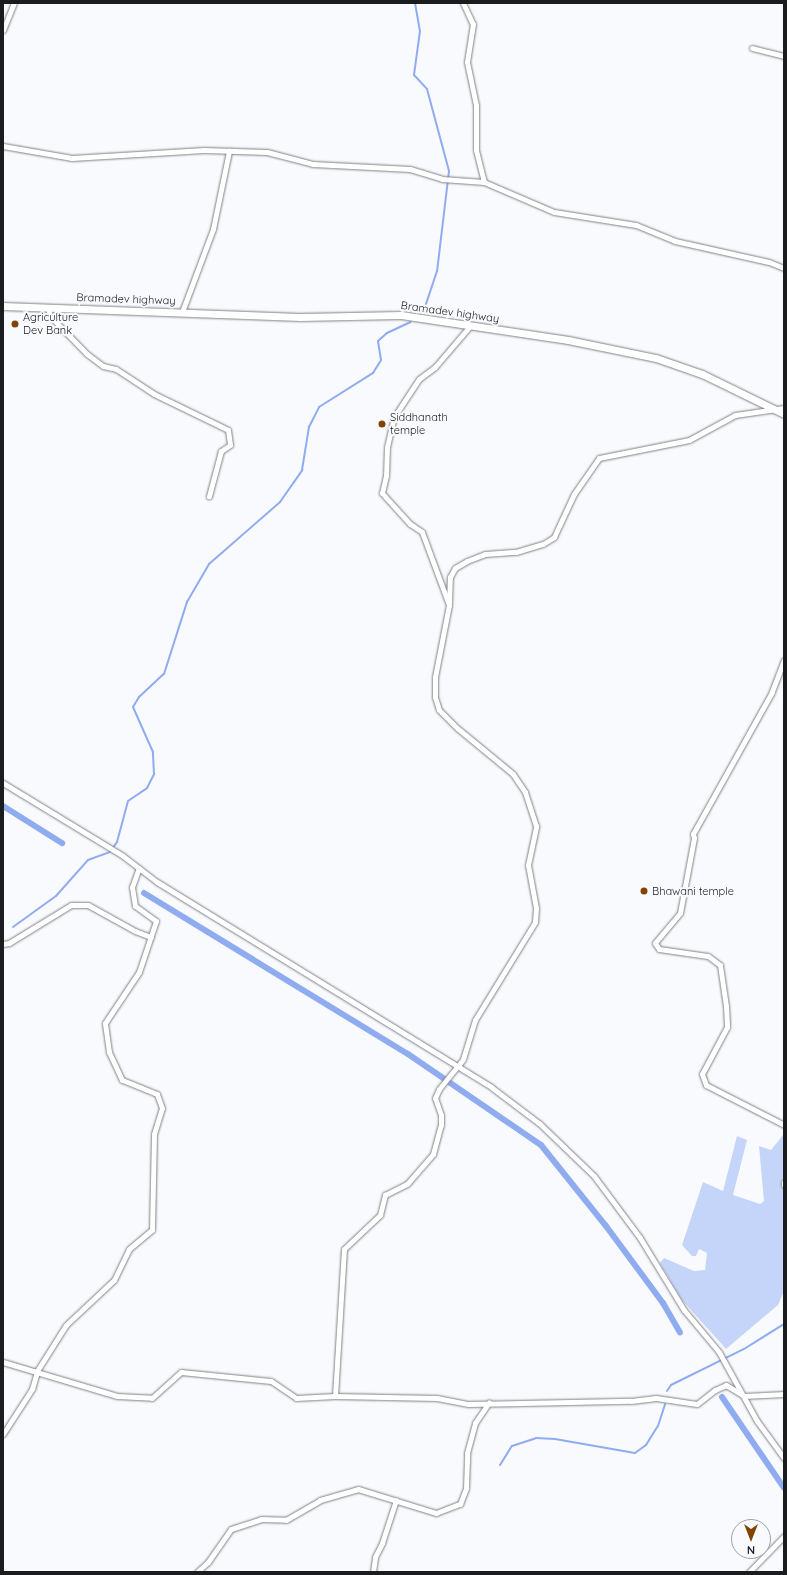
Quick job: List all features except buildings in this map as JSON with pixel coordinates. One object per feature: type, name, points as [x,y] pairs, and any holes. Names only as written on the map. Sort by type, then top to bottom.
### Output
[{"type":"street","points":[[3,30],[14,3]]},
{"type":"street","points":[[463,3],[473,24],[467,62],[476,105],[476,150],[484,182]]},
{"type":"street","points":[[752,48],[784,56]]},
{"type":"street","points":[[3,146],[72,158],[204,150],[267,152],[313,164],[410,169],[442,179],[484,182],[554,212],[636,225],[675,241],[769,262],[784,268]]},
{"type":"street","points":[[182,312],[212,229],[228,150]]},
{"type":"street","name":"Bramadev highway","points":[[3,306],[300,317],[402,316],[568,340],[656,358],[702,374],[784,414]]},
{"type":"street","points":[[48,307],[50,316],[87,354],[103,366],[116,369],[154,394],[228,430],[230,445],[221,451],[209,496]]},
{"type":"street","points":[[449,605],[422,532],[410,524],[382,492],[386,476],[387,447],[394,417],[419,379],[435,367],[470,326]]},
{"type":"street","points":[[335,1396],[344,1249],[380,1215],[386,1195],[407,1184],[433,1154],[441,1125],[435,1098],[438,1089],[464,1059],[475,1020],[496,991],[512,958],[535,922],[536,908],[528,865],[536,826],[524,792],[513,774],[457,728],[439,710],[435,697],[435,678],[449,605],[450,577],[455,568],[484,554],[516,552],[543,544],[554,537],[574,494],[589,470],[599,458],[689,440],[734,415],[784,408]]},
{"type":"street","points":[[784,660],[772,692],[693,834],[694,838],[680,913],[654,943],[659,949],[708,956],[720,965],[726,1006],[727,1027],[702,1074],[706,1085],[784,1125]]},
{"type":"street","points":[[3,783],[139,868],[157,882],[456,1067],[491,1087],[540,1124],[594,1176],[640,1238],[684,1310],[719,1352],[757,1421],[784,1458]]},
{"type":"street","points":[[3,1434],[32,1389],[37,1371],[66,1325],[114,1280],[129,1250],[152,1230],[154,1134],[162,1108],[157,1094],[122,1080],[109,1052],[105,1023],[139,972],[156,921],[135,906],[132,887],[139,868]]},
{"type":"street","points":[[3,944],[9,943],[71,904],[88,905],[135,931],[151,937]]},
{"type":"street","points":[[3,1362],[117,1396],[152,1398],[181,1372],[271,1381],[296,1398],[335,1396],[437,1398],[468,1404],[489,1402],[631,1401],[656,1398],[697,1404],[715,1390],[726,1385],[744,1396],[784,1394]]},
{"type":"street","points":[[197,1572],[208,1562],[231,1529],[261,1519],[286,1520],[320,1500],[358,1489],[436,1513],[460,1504],[466,1488],[467,1453],[475,1423],[489,1402]]},
{"type":"street","points":[[374,1572],[375,1557],[382,1543],[396,1500]]},
{"type":"street","points":[[750,1572],[784,1536]]},
{"type":"shaded area","points":[[784,1134],[784,1174],[781,1185],[784,1187],[784,1291],[778,1305],[726,1349],[682,1300],[660,1263],[664,1258],[694,1271],[705,1270],[707,1253],[699,1249],[696,1256],[692,1256],[682,1245],[703,1182],[723,1191],[737,1136],[747,1140],[733,1195],[760,1204],[764,1201],[759,1146],[771,1150]]},
{"type":"waterway","points":[[415,3],[420,31],[414,75],[427,89],[449,171],[437,271],[424,310]]},
{"type":"waterway","points":[[13,927],[56,896],[88,860],[110,852],[117,842],[128,801],[147,788],[154,774],[153,752],[133,707],[139,697],[164,674],[187,602],[209,564],[280,502],[302,470],[309,427],[319,407],[373,373],[381,360],[378,341],[387,333],[411,322]]},
{"type":"waterway","points":[[3,806],[62,843]]},
{"type":"waterway","points":[[144,893],[408,1054],[541,1145],[606,1226],[663,1303],[680,1332]]},
{"type":"waterway","points":[[667,1391],[671,1385],[744,1349],[784,1324]]},
{"type":"waterway","points":[[722,1397],[784,1488]]},
{"type":"waterway","points":[[500,1465],[512,1446],[536,1438],[555,1439],[635,1453],[646,1445],[658,1426],[665,1404]]},
{"type":"place","name":"Agriculture Dev Bank","points":[[15,324]]},
{"type":"place","name":"Siddhanath temple","points":[[382,424]]},
{"type":"place","name":"Bhawani temple","points":[[644,891]]}]
